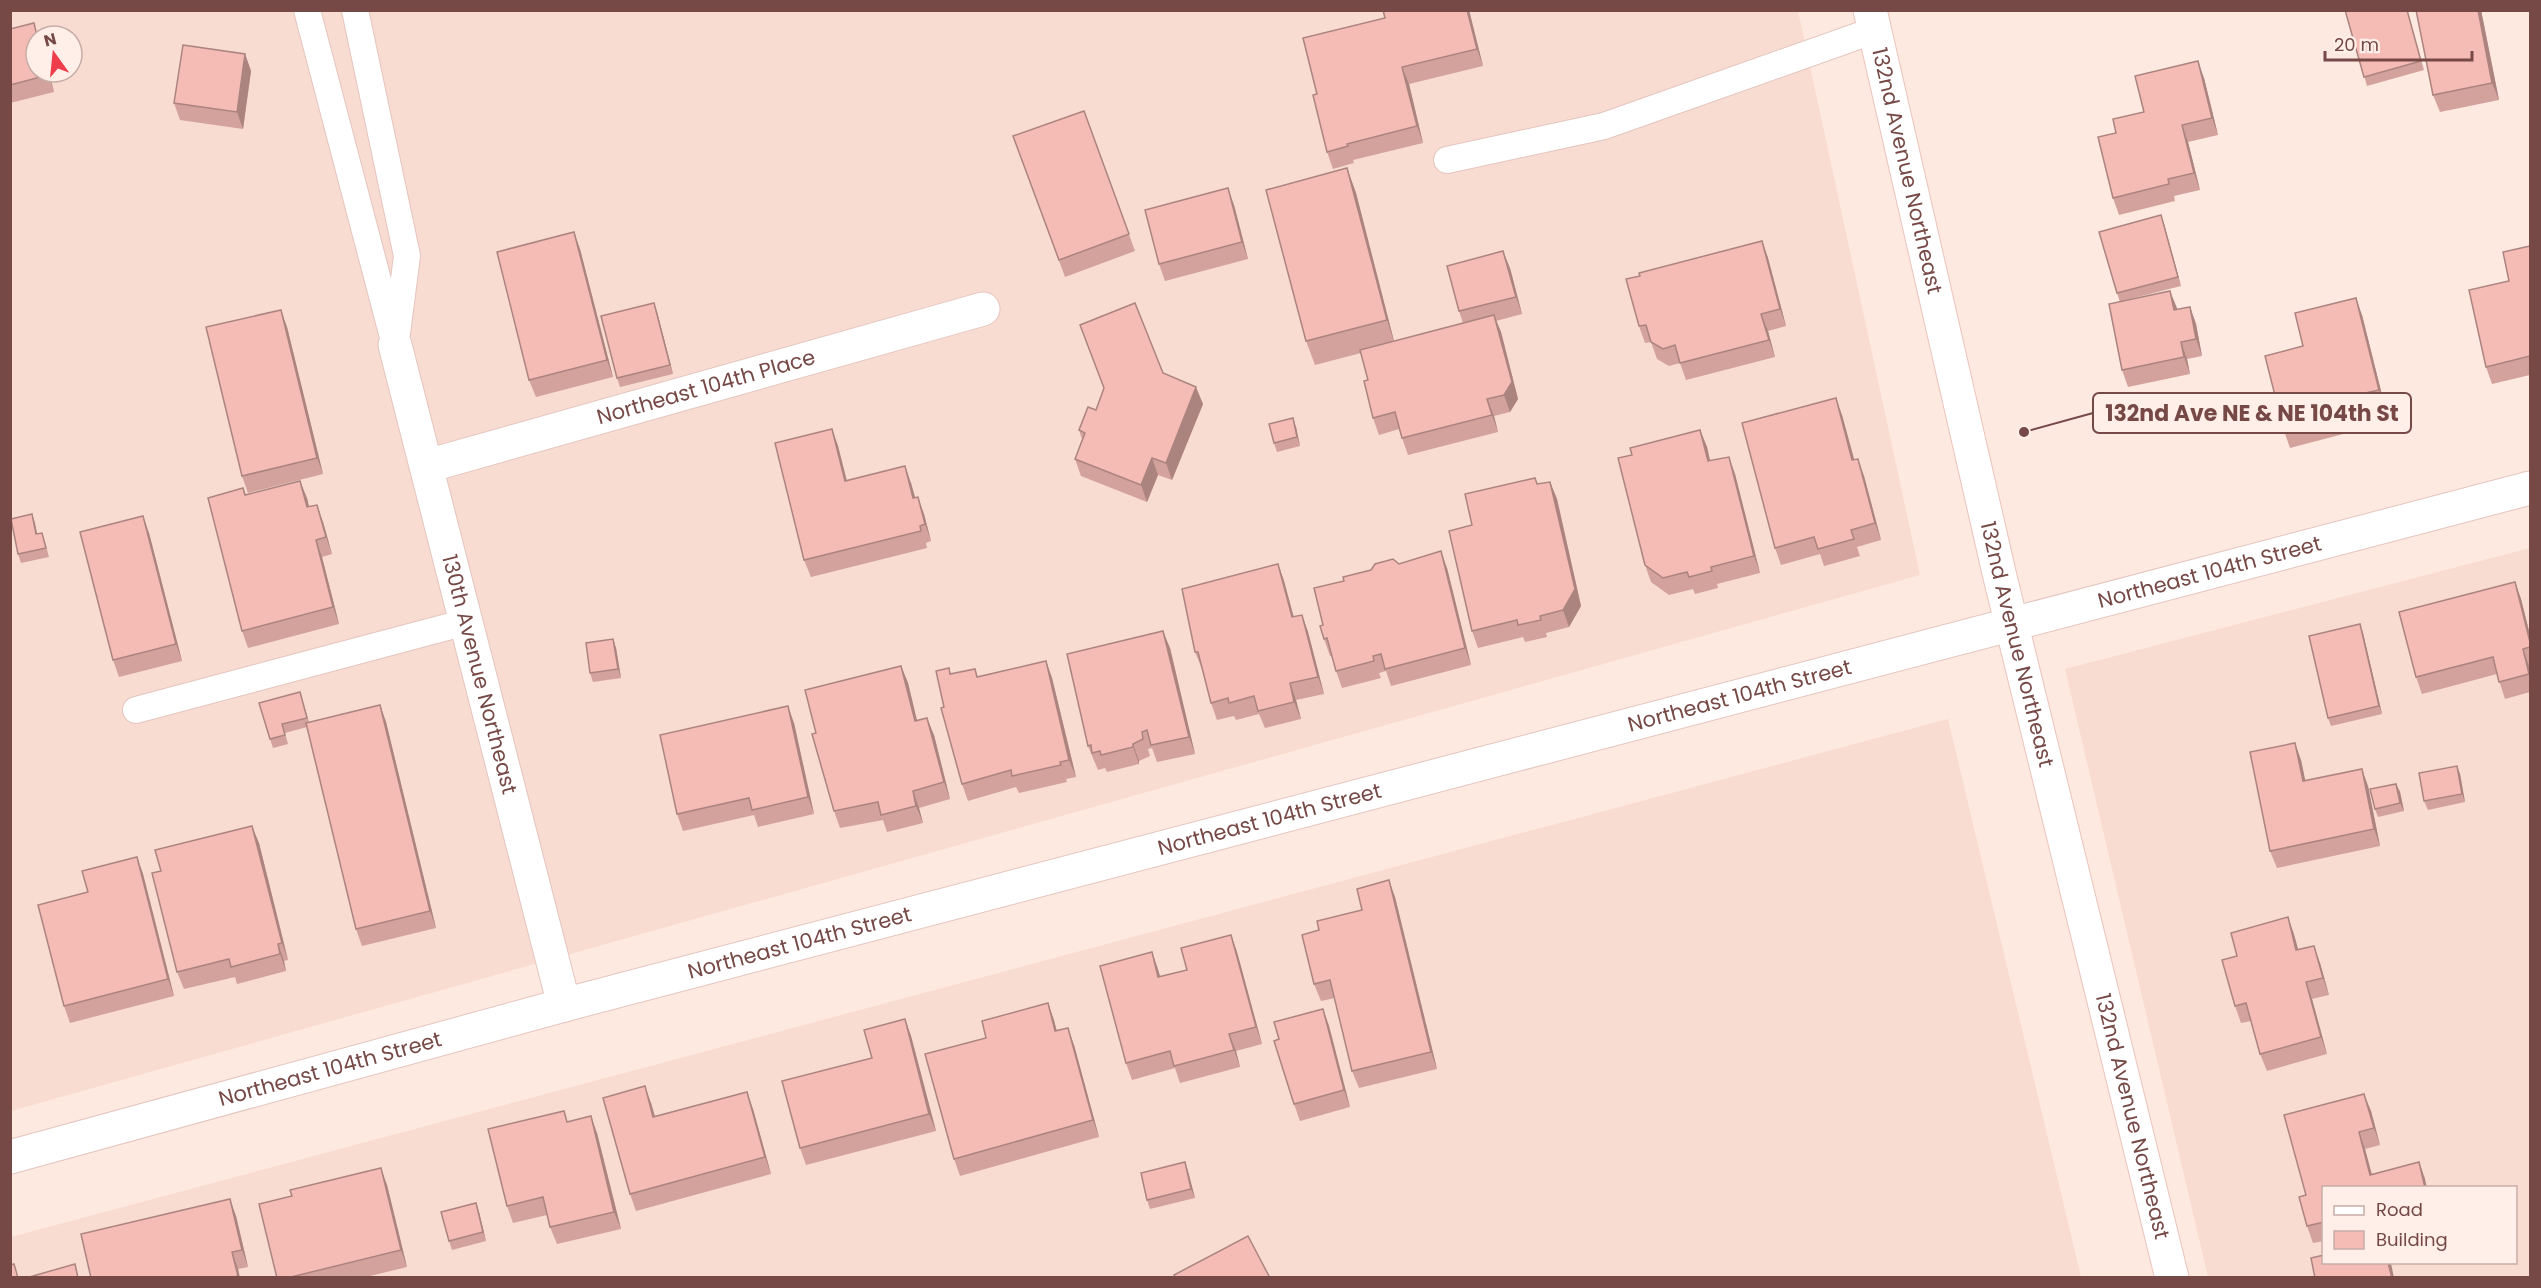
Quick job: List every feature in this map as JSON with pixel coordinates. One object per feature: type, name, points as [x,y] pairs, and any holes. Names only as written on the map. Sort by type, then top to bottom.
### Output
[{"type":"street","name":"132nd Avenue Northeast","points":[[1872,20],[2012,625],[2172,1278]]},
{"type":"street","name":"Northeast 104th Place","points":[[427,466],[983,309]]},
{"type":"street","name":"130th Avenue Northeast","points":[[395,345],[564,1005]]},
{"type":"street","name":"Northeast 104th Street","points":[[10,1157],[564,1005],[2530,488]]},
{"type":"lane","points":[[308,10],[395,345]]},
{"type":"lane","points":[[354,10],[407,256],[395,345]]},
{"type":"lane","points":[[1447,160],[1604,126],[1872,20]]},
{"type":"lane","points":[[136,710],[466,622]]},
{"type":"shaded area","points":[[11,11],[1798,11],[1920,575],[11,1111]]},
{"type":"shaded area","points":[[2530,548],[2530,1277],[2208,1277],[2065,669]]},
{"type":"shaded area","points":[[1948,719],[2081,1277],[11,1278],[11,1237]]},
{"type":"building","points":[[1383,10],[1467,10],[1477,49],[1402,67],[1417,126],[1347,144],[1348,146],[1327,152],[1313,95],[1317,94],[1303,38],[1385,18]]},
{"type":"building","points":[[2345,10],[2407,10],[2421,61],[2364,77]]},
{"type":"building","points":[[2416,10],[2478,10],[2492,83],[2433,95]]},
{"type":"building","points":[[24,26],[24,81],[10,85],[10,29]]},
{"type":"building","points":[[183,45],[245,54],[237,112],[174,103]]},
{"type":"building","points":[[2198,61],[2212,118],[2182,125],[2194,173],[2168,179],[2169,184],[2113,198],[2098,137],[2116,133],[2113,119],[2144,112],[2135,76]]},
{"type":"building","points":[[1084,111],[1129,234],[1059,260],[1013,136]]},
{"type":"building","points":[[1347,168],[1387,320],[1306,341],[1266,190]]},
{"type":"building","points":[[1228,188],[1242,242],[1159,264],[1145,210]]},
{"type":"building","points":[[2161,215],[2178,277],[2117,293],[2099,232]]},
{"type":"building","points":[[574,232],[607,360],[529,380],[497,252]]},
{"type":"building","points":[[1762,241],[1780,309],[1761,314],[1769,340],[1680,363],[1675,345],[1663,349],[1651,342],[1646,325],[1639,326],[1626,279],[1640,276],[1639,273]]},
{"type":"building","points":[[2530,246],[2530,356],[2486,367],[2469,290],[2509,281],[2503,252]]},
{"type":"building","points":[[1503,251],[1516,297],[1459,311],[1447,266]]},
{"type":"building","points":[[2170,291],[2174,310],[2190,307],[2196,339],[2181,342],[2184,357],[2122,370],[2109,304]]},
{"type":"building","points":[[2356,298],[2379,390],[2356,395],[2360,411],[2284,431],[2265,356],[2303,346],[2295,313]]},
{"type":"building","points":[[654,303],[670,365],[617,378],[601,316]]},
{"type":"building","points":[[1135,303],[1163,373],[1196,387],[1166,463],[1152,458],[1141,485],[1075,459],[1085,433],[1079,430],[1088,407],[1096,410],[1104,388],[1080,325]]},
{"type":"building","points":[[281,310],[317,458],[242,476],[206,327]]},
{"type":"building","points":[[1494,315],[1512,382],[1504,395],[1487,399],[1492,415],[1402,438],[1395,412],[1373,418],[1364,381],[1368,380],[1360,350]]},
{"type":"building","points":[[1836,398],[1852,460],[1858,459],[1875,523],[1851,530],[1854,539],[1818,549],[1814,537],[1775,548],[1742,423]]},
{"type":"building","points":[[1293,418],[1297,437],[1274,443],[1269,424]]},
{"type":"building","points":[[832,429],[845,481],[905,466],[913,498],[918,497],[925,524],[920,526],[921,531],[804,560],[775,443]]},
{"type":"building","points":[[1700,430],[1708,461],[1729,457],[1754,556],[1711,567],[1712,571],[1689,577],[1687,572],[1663,578],[1645,565],[1618,458],[1632,455],[1630,448]]},
{"type":"building","points":[[1535,478],[1537,484],[1550,482],[1575,589],[1563,610],[1540,616],[1541,620],[1518,625],[1517,620],[1472,631],[1449,531],[1472,525],[1465,494]]},
{"type":"building","points":[[300,481],[307,507],[317,505],[326,537],[316,540],[333,607],[242,631],[208,498],[243,488],[245,495]]},
{"type":"building","points":[[32,514],[36,534],[42,533],[46,548],[18,554],[11,519]]},
{"type":"building","points":[[143,516],[176,644],[113,660],[80,532]]},
{"type":"building","points":[[1441,551],[1465,648],[1385,669],[1381,654],[1373,656],[1374,661],[1336,671],[1327,638],[1324,639],[1320,626],[1323,625],[1314,588],[1344,581],[1343,577],[1371,570],[1375,564],[1393,559],[1399,564]]},
{"type":"building","points":[[1278,564],[1292,617],[1302,615],[1318,677],[1290,683],[1294,702],[1258,711],[1254,696],[1229,703],[1228,698],[1211,703],[1198,652],[1195,652],[1182,589]]},
{"type":"building","points":[[2515,582],[2530,642],[2530,647],[2523,649],[2529,674],[2499,682],[2493,657],[2416,677],[2399,612]]},
{"type":"building","points":[[2360,624],[2379,706],[2328,718],[2309,636]]},
{"type":"building","points":[[1163,631],[1189,737],[1151,745],[1147,730],[1142,732],[1143,739],[1133,744],[1133,747],[1101,755],[1100,751],[1092,753],[1091,745],[1088,746],[1067,654]]},
{"type":"building","points":[[613,639],[618,669],[590,673],[586,643]]},
{"type":"building","points":[[1046,661],[1069,760],[1060,762],[1061,765],[1012,776],[1011,770],[962,784],[941,708],[944,707],[936,671],[949,668],[950,674],[975,669],[977,677]]},
{"type":"building","points":[[901,666],[915,721],[927,718],[944,782],[913,791],[916,806],[881,815],[878,802],[834,811],[812,734],[816,733],[805,690]]},
{"type":"building","points":[[300,692],[307,718],[282,724],[285,735],[270,739],[259,703]]},
{"type":"building","points":[[380,705],[430,911],[356,929],[306,723]]},
{"type":"building","points":[[788,706],[808,797],[752,810],[749,798],[677,814],[660,735]]},
{"type":"building","points":[[2295,743],[2303,781],[2362,769],[2374,829],[2270,851],[2250,752]]},
{"type":"building","points":[[2457,766],[2462,794],[2424,801],[2419,773]]},
{"type":"building","points":[[2396,784],[2400,803],[2375,809],[2370,789]]},
{"type":"building","points":[[252,826],[282,943],[278,944],[280,954],[231,967],[229,959],[177,972],[152,873],[161,871],[155,850]]},
{"type":"building","points":[[137,857],[168,979],[64,1006],[38,905],[88,892],[82,871]]},
{"type":"building","points":[[1389,880],[1431,1052],[1352,1071],[1330,980],[1314,984],[1302,935],[1319,930],[1317,921],[1362,910],[1357,889]]},
{"type":"building","points":[[2288,917],[2296,950],[2314,946],[2323,978],[2306,982],[2321,1037],[2260,1054],[2246,1003],[2235,1006],[2222,960],[2237,956],[2231,933]]},
{"type":"building","points":[[1231,935],[1256,1027],[1229,1034],[1234,1050],[1174,1066],[1170,1051],[1126,1063],[1100,966],[1152,952],[1158,977],[1187,970],[1181,948]]},
{"type":"building","points":[[1048,1003],[1055,1031],[1068,1028],[1093,1120],[954,1159],[925,1054],[986,1038],[982,1021]]},
{"type":"building","points":[[1323,1009],[1344,1090],[1294,1104],[1274,1041],[1279,1039],[1274,1022]]},
{"type":"building","points":[[905,1019],[929,1114],[800,1148],[782,1081],[872,1058],[864,1030]]},
{"type":"building","points":[[645,1086],[653,1117],[747,1092],[765,1157],[630,1194],[603,1098]]},
{"type":"building","points":[[2364,1094],[2374,1128],[2359,1132],[2370,1175],[2419,1162],[2425,1186],[2322,1186],[2322,1222],[2307,1226],[2299,1197],[2306,1195],[2284,1115]]},
{"type":"building","points":[[564,1111],[567,1122],[591,1116],[614,1212],[550,1227],[543,1197],[507,1206],[488,1129]]},
{"type":"building","points":[[1185,1162],[1191,1189],[1147,1200],[1141,1173]]},
{"type":"building","points":[[381,1168],[401,1250],[287,1278],[277,1278],[259,1204],[292,1196],[290,1190]]},
{"type":"building","points":[[230,1199],[242,1250],[232,1252],[238,1276],[229,1278],[91,1278],[81,1234]]},
{"type":"building","points":[[476,1203],[483,1232],[449,1241],[441,1212]]},
{"type":"building","points":[[1248,1236],[1270,1278],[1176,1278],[1174,1275]]},
{"type":"building","points":[[2322,1255],[2322,1264],[2388,1264],[2392,1278],[2315,1278],[2311,1258]]},
{"type":"building","points":[[14,1264],[18,1278],[10,1278],[10,1265]]},
{"type":"building","points":[[75,1264],[78,1278],[26,1278]]},
{"type":"place","name":"132nd Ave NE & NE 104th St","points":[[2024,432]]}]
